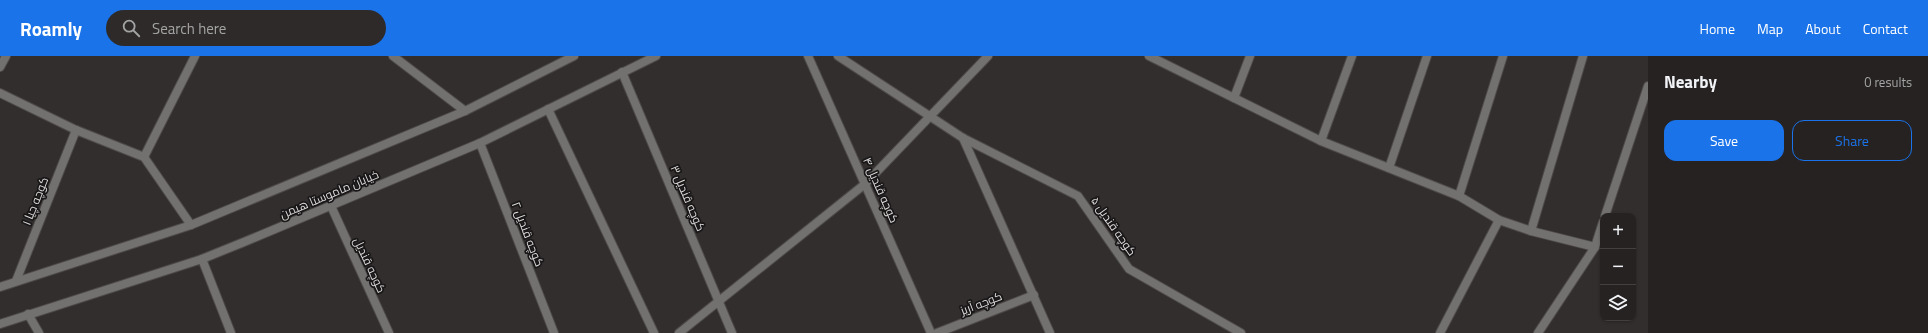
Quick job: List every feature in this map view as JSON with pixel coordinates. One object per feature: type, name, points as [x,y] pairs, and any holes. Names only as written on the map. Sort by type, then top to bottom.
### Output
[{"type":"street","points":[[0,67],[6,56]]},
{"type":"street","points":[[393,56],[465,111]]},
{"type":"street","name":"خیابان ماموستا هیمن","points":[[0,287],[16,280],[191,225],[465,111],[574,56]]},
{"type":"street","name":"خیابان ماموستا هیمن","points":[[0,324],[202,259],[480,143],[656,56]]},
{"type":"street","name":"کوچه قندیل ۴","points":[[808,56],[931,333]]},
{"type":"street","name":"کوچه قندیل ۵","points":[[838,56],[963,138],[1078,196],[1129,269],[1241,333]]},
{"type":"street","points":[[679,333],[865,184],[988,56]]},
{"type":"street","points":[[1149,56],[1321,141],[1459,196],[1499,220],[1531,231],[1595,247]]},
{"type":"street","points":[[1234,98],[1250,56]]},
{"type":"street","points":[[1321,141],[1352,56]]},
{"type":"street","points":[[1389,168],[1427,56]]},
{"type":"street","points":[[1459,196],[1503,56]]},
{"type":"street","points":[[1531,231],[1583,56]]},
{"type":"street","points":[[144,157],[192,57]]},
{"type":"street","name":"کوچه قندیل ۳","points":[[622,72],[732,333]]},
{"type":"street","points":[[1606,213],[1648,86]]},
{"type":"street","points":[[0,93],[76,130],[144,157],[191,225]]},
{"type":"street","points":[[548,109],[654,333]]},
{"type":"street","name":"کوچه چیا ۱","points":[[16,280],[76,130]]},
{"type":"street","points":[[963,138],[1050,333]]},
{"type":"street","name":"کوچه قندیل ۲","points":[[480,143],[554,333]]},
{"type":"street","name":"کوچه قندیل","points":[[330,206],[389,333]]},
{"type":"street","points":[[1440,333],[1499,220]]},
{"type":"street","points":[[1538,333],[1595,247],[1600,231]]},
{"type":"street","points":[[202,259],[231,333]]},
{"type":"street","name":"کوچه آریز","points":[[937,333],[1034,295]]},
{"type":"street","points":[[28,314],[39,333]]}]
